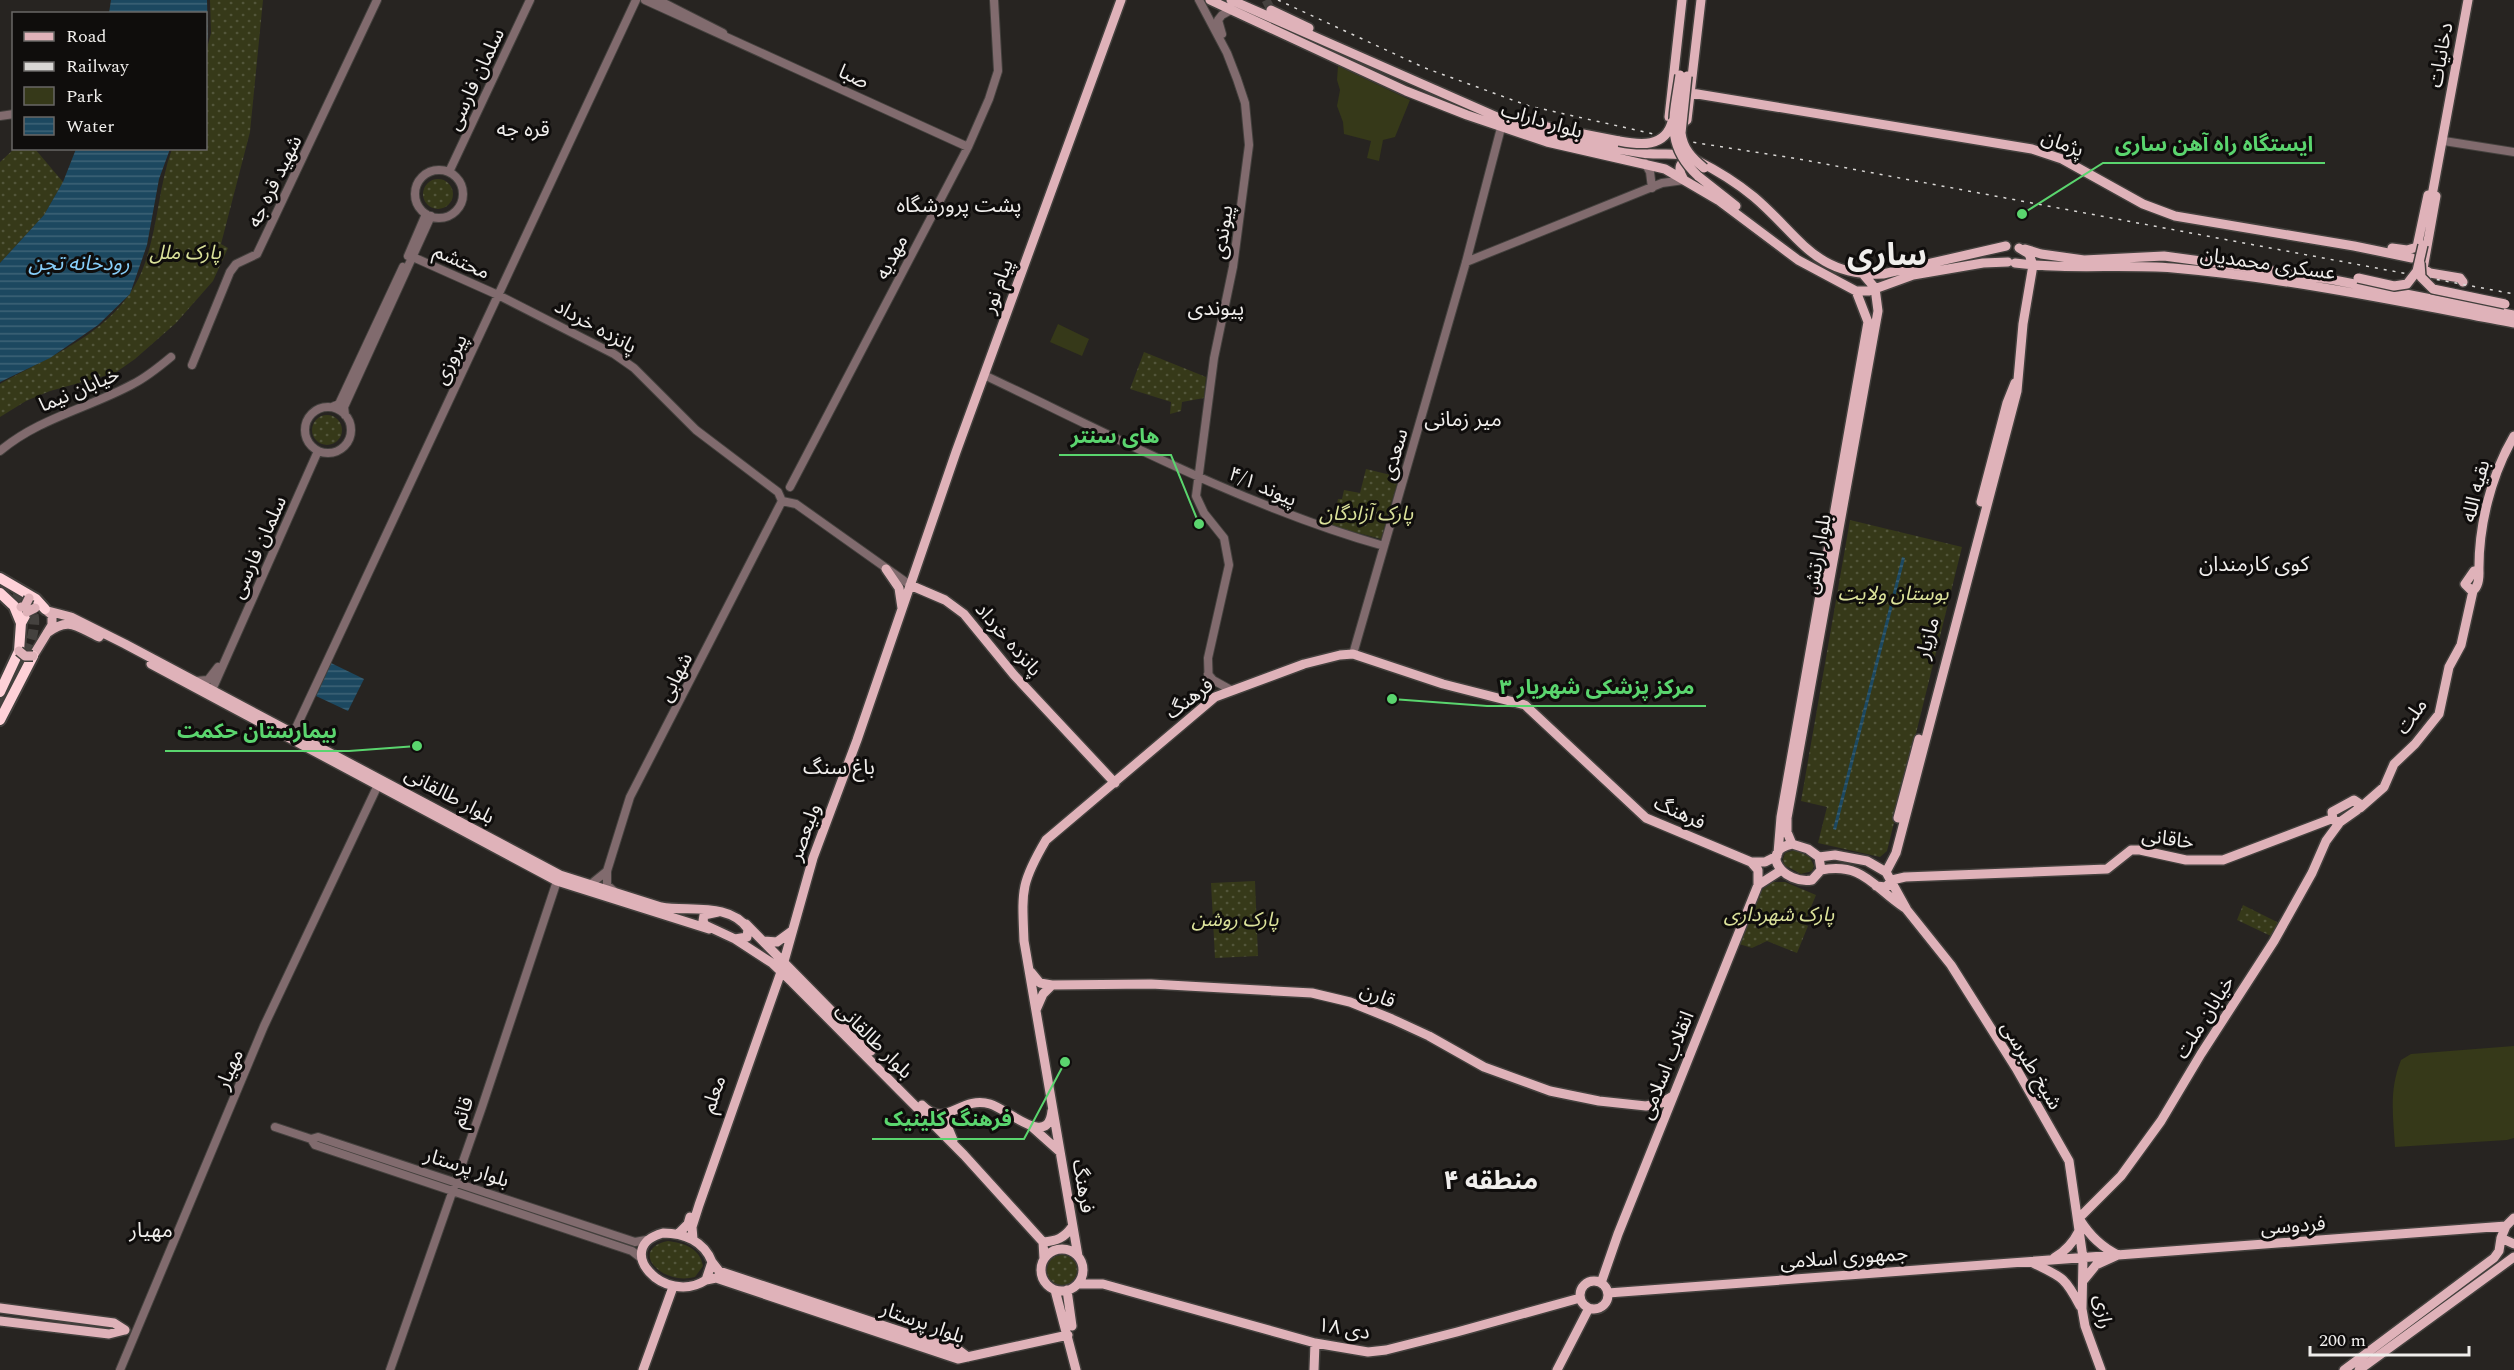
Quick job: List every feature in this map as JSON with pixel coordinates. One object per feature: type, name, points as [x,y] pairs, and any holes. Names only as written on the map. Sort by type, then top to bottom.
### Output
[{"type":"highway","points":[[0,578],[36,599],[21,623],[23,659],[0,720]]},
{"type":"highway","points":[[0,593],[31,609]]},
{"type":"highway","points":[[0,692],[23,659]]},
{"type":"main road","name":"پیام نور","points":[[910,585],[1121,0]]},
{"type":"main road","name":"بلوار داراب","points":[[1210,0],[1231,5],[1332,45],[1504,120],[1549,134],[1643,153],[1691,157],[1753,196],[1813,256],[1836,267],[1859,274]]},
{"type":"main road","points":[[1682,0],[1669,117],[1674,125],[1684,124],[1687,120],[1701,0]]},
{"type":"main road","points":[[1688,0],[1683,76],[1682,143],[1695,161],[1749,200],[1813,256]]},
{"type":"main road","points":[[1455,98],[1535,124],[1641,146],[1656,142],[1670,130],[1675,114],[1695,0]]},
{"type":"main road","name":"دخانیات","points":[[2418,263],[2468,0]]},
{"type":"main road","name":"بلوار داراب","points":[[1231,5],[1432,102],[1501,128],[1579,150],[1665,169],[1718,200],[1807,265],[1854,290]]},
{"type":"main road","points":[[1271,10],[1314,31],[1332,45]]},
{"type":"main road","points":[[1406,91],[1413,86],[1409,77]]},
{"type":"main road","points":[[1432,102],[1428,93],[1437,89]]},
{"type":"main road","name":"پژمان","points":[[1673,90],[2032,149],[2062,159],[2158,211],[2175,216],[2359,247],[2418,263],[2430,273],[2460,279],[2463,282]]},
{"type":"main road","points":[[1675,114],[1675,144],[1678,154],[1698,176],[1788,246],[1807,265]]},
{"type":"main road","name":"دخانیات","points":[[2440,152],[2444,141],[2447,116]]},
{"type":"main road","points":[[2359,247],[2366,245],[2407,250],[2417,247],[2432,170],[2440,152]]},
{"type":"main road","points":[[2282,272],[2320,272],[2401,286],[2407,284],[2414,277],[2418,263],[2442,163],[2440,152]]},
{"type":"main road","points":[[1665,169],[1672,164],[1672,158],[1667,154]]},
{"type":"main road","points":[[1684,179],[1679,172],[1680,165],[1684,159],[1691,157]]},
{"type":"main road","points":[[1859,274],[1882,274],[2013,245],[2029,254],[2034,265]]},
{"type":"main road","points":[[2006,246],[2002,255],[2025,269],[2032,280]]},
{"type":"main road","points":[[2012,263],[2020,257],[2018,248]]},
{"type":"main road","name":"عسکری محمدیان","points":[[2018,248],[2063,258],[2110,260],[2164,256],[2282,272],[2300,280],[2514,323]]},
{"type":"main road","name":"عسکری محمدیان","points":[[1854,290],[1875,288],[1893,281],[1970,265],[2012,263],[2065,268],[2174,268],[2300,280],[2334,280],[2514,313]]},
{"type":"main road","points":[[2418,263],[2421,277],[2433,290],[2509,305]]},
{"type":"main road","name":"مازیار","points":[[1889,876],[1971,550],[2018,378],[2023,324],[2034,265]]},
{"type":"main road","points":[[1859,274],[1875,288]]},
{"type":"main road","points":[[1854,290],[1859,282],[1859,274]]},
{"type":"main road","points":[[2334,280],[2343,279],[2438,297]]},
{"type":"main road","points":[[1878,311],[1893,281]]},
{"type":"main road","name":"بلوار ارتش","points":[[1777,855],[1780,817],[1801,720],[1878,311],[1875,288]]},
{"type":"main road","name":"بلوار ارتش","points":[[1848,464],[1868,322],[1854,290]]},
{"type":"main road","points":[[2471,303],[2514,313]]},
{"type":"main road","name":"بقیه الله","points":[[2471,590],[2478,584],[2475,574],[2492,485],[2500,459],[2514,435]]},
{"type":"main road","points":[[886,569],[899,588],[903,607],[925,591],[915,571]]},
{"type":"main road","name":"ولیعصر","points":[[782,967],[810,866],[910,585]]},
{"type":"main road","name":"پانزده خرداد","points":[[910,585],[954,606],[964,614],[1014,675],[1115,783]]},
{"type":"main road","name":"ملت","points":[[2336,820],[2384,787],[2394,764],[2415,744],[2439,714],[2449,668],[2461,645],[2471,590]]},
{"type":"main road","points":[[23,659],[47,633],[52,621],[52,615],[25,606],[26,595]]},
{"type":"main road","name":"بلوار طالقانی","points":[[31,609],[60,612],[76,619],[351,767],[560,875],[661,907],[718,912],[739,919],[764,941],[782,967],[930,1113],[942,1115],[951,1112]]},
{"type":"main road","name":"بلوار طالقانی","points":[[47,633],[60,624],[70,624],[294,732],[378,785],[556,881],[712,930],[735,939],[782,967]]},
{"type":"main road","name":"فرهنگ","points":[[1078,1256],[1035,1014],[1024,941],[1022,896],[1028,871],[1046,840],[1207,704],[1231,690],[1304,664],[1340,654],[1353,654],[1443,684],[1525,705],[1646,818],[1751,862]]},
{"type":"main road","name":"مازیار","points":[[1872,864],[1886,860],[1890,853],[1937,684]]},
{"type":"main road","name":"بلوار ارتش","points":[[1792,844],[1787,831],[1787,818],[1801,720]]},
{"type":"main road","name":"خاقانی","points":[[1876,886],[1887,887],[1889,876],[2107,869],[2131,850],[2186,860],[2223,860],[2336,820]]},
{"type":"main road","name":"خیابان ملت","points":[[2079,1218],[2121,1176],[2161,1121],[2274,941],[2312,873],[2336,820]]},
{"type":"main road","points":[[1751,862],[1765,862],[1792,844],[1808,849],[1819,857],[1835,855],[1872,864],[1889,876]]},
{"type":"main road","points":[[1777,855],[1776,864],[1780,872],[1805,881],[1812,880],[1821,870],[1819,857]]},
{"type":"main road","points":[[1751,862],[1758,870],[1758,885]]},
{"type":"main road","name":"شیخ طبرسی","points":[[1821,870],[1847,868],[1863,875],[1907,910]]},
{"type":"main road","points":[[1758,885],[1780,872]]},
{"type":"main road","name":"شیخ طبرسی","points":[[1889,876],[1907,910],[1951,965],[2016,1068],[2069,1161],[2083,1258]]},
{"type":"main road","name":"انقلاب اسلامی","points":[[1601,1283],[1618,1234],[1758,885]]},
{"type":"main road","points":[[683,909],[692,912],[694,916],[693,920],[686,922]]},
{"type":"main road","points":[[712,930],[705,925],[704,915],[718,912]]},
{"type":"main road","points":[[735,939],[747,938],[748,929],[744,923]]},
{"type":"main road","points":[[764,941],[777,942],[792,931]]},
{"type":"main road","points":[[773,991],[783,982],[794,978],[792,931]]},
{"type":"main road","name":"معلم","points":[[678,1234],[688,1224],[773,978],[772,963]]},
{"type":"main road","name":"معلم","points":[[693,1239],[692,1227],[697,1210],[782,967]]},
{"type":"main road","points":[[1030,971],[1040,984],[1052,985]]},
{"type":"main road","name":"بلوار طالقانی","points":[[794,978],[964,1155],[1043,1242]]},
{"type":"main road","name":"قارن","points":[[1052,985],[1151,984],[1312,993],[1350,1002],[1429,1036],[1484,1067],[1550,1090],[1599,1101],[1646,1106],[1661,1103],[1673,1096]]},
{"type":"main road","points":[[1035,1014],[1042,994],[1052,985]]},
{"type":"main road","points":[[964,1155],[947,1131],[946,1123],[951,1112],[968,1104],[991,1104],[1032,1127],[1060,1152]]},
{"type":"main road","points":[[1032,1127],[1043,1128],[1049,1123],[1053,1106]]},
{"type":"main road","points":[[2079,1218],[2104,1249],[2118,1255],[2096,1266],[2082,1283]]},
{"type":"main road","points":[[2344,1370],[2494,1258],[2499,1251],[2506,1226],[2514,1218]]},
{"type":"main road","name":"فردوسی","points":[[2083,1258],[2506,1226]]},
{"type":"main road","points":[[1044,1259],[1048,1254],[1060,1249],[1073,1252],[1078,1256],[1084,1270],[1078,1284],[1067,1290],[1055,1290],[1047,1284],[1042,1275],[1043,1242],[1059,1239],[1066,1235],[1072,1227]]},
{"type":"main road","points":[[2050,1260],[2064,1252],[2074,1241],[2080,1229]]},
{"type":"main road","points":[[663,1233],[678,1234],[693,1239],[704,1246],[712,1262],[706,1280],[690,1287],[673,1287],[650,1273],[641,1258],[646,1240],[663,1233]]},
{"type":"main road","points":[[2502,1238],[2514,1244]]},
{"type":"main road","points":[[2359,1370],[2514,1257]]},
{"type":"main road","name":"جمهوری اسلامی","points":[[1608,1293],[2083,1258]]},
{"type":"main road","name":"رازی","points":[[2083,1258],[2082,1309],[2085,1326],[2101,1370]]},
{"type":"main road","name":"بلوار پرستار","points":[[712,1262],[719,1271],[782,1296]]},
{"type":"main road","points":[[2031,1262],[2063,1278],[2072,1288],[2082,1309]]},
{"type":"main road","name":"۱۸ دی","points":[[1084,1270],[1103,1284]]},
{"type":"main road","name":"بلوار پرستار","points":[[706,1280],[716,1278],[782,1296],[884,1330],[960,1352],[968,1357],[1068,1335]]},
{"type":"main road","points":[[1595,1281],[1601,1283],[1608,1293],[1604,1305],[1597,1309],[1589,1308],[1580,1298],[1581,1288],[1595,1281]]},
{"type":"main road","name":"۱۸ دی","points":[[1078,1284],[1103,1284],[1315,1343],[1368,1352],[1386,1350],[1580,1298]]},
{"type":"main road","points":[[643,1370],[673,1287]]},
{"type":"main road","points":[[1055,1290],[1078,1370]]},
{"type":"main road","points":[[1067,1290],[1078,1370]]},
{"type":"main road","points":[[0,1308],[114,1323],[124,1330],[109,1334],[0,1321]]},
{"type":"main road","points":[[1557,1370],[1589,1308]]},
{"type":"main road","points":[[1314,1370],[1315,1343]]},
{"type":"street","name":"شهید قره جه","points":[[192,365],[230,272],[236,264],[258,254],[377,0]]},
{"type":"street","name":"سلمان فارسی","points":[[449,172],[530,0]]},
{"type":"street","name":"پیروزی","points":[[294,732],[636,0]]},
{"type":"street","name":"صبا","points":[[645,0],[715,33],[727,35]]},
{"type":"street","name":"صبا","points":[[658,0],[718,28],[727,35],[968,147]]},
{"type":"street","name":"مهدیه","points":[[789,487],[968,147],[995,84],[998,71],[994,0]]},
{"type":"street","name":"پیوندی","points":[[1197,489],[1214,358],[1233,267],[1250,145],[1245,104],[1227,53],[1199,0]]},
{"type":"street","points":[[1227,53],[1218,23],[1231,5]]},
{"type":"street","points":[[1209,18],[1214,12],[1222,15]]},
{"type":"street","name":"سعدی","points":[[1353,654],[1466,262],[1501,128]]},
{"type":"street","points":[[2444,141],[2514,152]]},
{"type":"street","points":[[1645,163],[1650,172],[1652,188]]},
{"type":"street","points":[[431,171],[449,172],[462,185],[461,204],[447,216],[429,215],[416,202],[417,183],[431,171]]},
{"type":"street","points":[[1466,262],[1544,229],[1668,182],[1684,179]]},
{"type":"street","points":[[429,215],[413,257],[344,407],[351,428],[346,445],[336,452],[318,451],[306,438],[307,420],[315,411],[339,404],[429,215]]},
{"type":"street","name":"محتشم","points":[[413,257],[498,295]]},
{"type":"street","name":"پانزده خرداد","points":[[498,295],[614,354],[634,368],[696,430],[778,492],[782,501],[796,504],[910,585]]},
{"type":"street","name":"خیابان نیما","points":[[0,451],[21,434],[40,424],[136,383],[171,357]]},
{"type":"street","name":"پیوند ۴/۱","points":[[984,375],[1199,477],[1288,515],[1334,532],[1384,546]]},
{"type":"street","points":[[332,407],[345,415]]},
{"type":"street","name":"سلمان فارسی","points":[[208,691],[228,655],[318,451]]},
{"type":"street","points":[[1186,471],[1193,471],[1200,466],[1209,481],[1201,483],[1196,496],[1204,513],[1224,538],[1229,565],[1208,658],[1209,690],[1204,695],[1200,695]]},
{"type":"street","points":[[778,492],[789,487],[796,504]]},
{"type":"street","name":"شهابی","points":[[607,871],[630,797],[782,501]]},
{"type":"street","points":[[901,579],[915,571]]},
{"type":"street","name":"سلمان فارسی","points":[[195,681],[208,680],[222,658],[228,655]]},
{"type":"street","points":[[1208,672],[1213,680],[1231,690]]},
{"type":"street","name":"مهیار","points":[[120,1370],[264,1026],[378,785]]},
{"type":"street","points":[[583,884],[591,884],[607,871]]},
{"type":"street","points":[[607,871],[608,885],[621,895]]},
{"type":"street","name":"قائم","points":[[390,1370],[556,881]]},
{"type":"street","name":"بلوار پرستار","points":[[275,1127],[311,1139],[318,1137],[634,1242],[646,1240]]},
{"type":"street","name":"بلوار پرستار","points":[[311,1139],[315,1145],[632,1251],[641,1258]]},
{"type":"green space","name":"پارک ملل","points":[[210,0],[263,0],[250,132],[221,244],[228,248],[213,281],[176,323],[135,359],[115,373],[50,391],[26,401],[0,417],[0,384],[86,336],[122,304],[136,284],[146,260],[172,150],[207,150],[207,48],[211,33]]},
{"type":"green space","points":[[1338,66],[1410,100],[1395,137],[1383,140],[1379,161],[1367,158],[1371,141],[1344,134],[1343,122],[1337,106],[1340,90],[1337,80]]},
{"type":"green space","points":[[13,150],[36,150],[63,182],[44,215],[0,263],[0,162]]},
{"type":"green space","points":[[438,179],[449,183],[453,194],[449,205],[438,209],[427,205],[423,194],[427,183]]},
{"type":"green space","points":[[1058,324],[1089,339],[1082,356],[1050,342]]},
{"type":"green space","points":[[1144,352],[1206,377],[1204,398],[1182,402],[1181,411],[1170,414],[1171,402],[1130,389]]},
{"type":"green space","points":[[327,415],[338,419],[342,430],[338,441],[327,445],[316,441],[312,430],[316,419]]},
{"type":"green space","name":"پارک آزادگان","points":[[1366,469],[1399,477],[1381,539],[1332,526],[1338,499],[1342,499],[1344,490],[1360,493]]},
{"type":"green space","name":"بوستان ولایت","points":[[1850,520],[1962,547],[1887,851],[1880,857],[1818,843],[1827,807],[1801,801]]},
{"type":"green space","points":[[1795,850],[1810,857],[1814,866],[1812,871],[1801,874],[1784,865],[1785,853]]},
{"type":"green space","name":"پارک روشن","points":[[1255,881],[1258,956],[1215,958],[1211,883]]},
{"type":"green space","name":"پارک شهرداری","points":[[1773,882],[1785,882],[1816,895],[1804,924],[1808,926],[1797,953],[1767,941],[1752,948],[1736,943],[1755,900],[1766,886]]},
{"type":"green space","points":[[2243,905],[2281,924],[2273,937],[2237,920]]},
{"type":"green space","points":[[2514,1046],[2514,1138],[2395,1147],[2393,1092],[2401,1060],[2411,1054]]},
{"type":"green space","points":[[668,1241],[685,1245],[699,1255],[703,1266],[695,1277],[671,1276],[661,1272],[654,1265],[650,1258],[651,1251],[656,1245]]},
{"type":"green space","points":[[1062,1255],[1073,1259],[1077,1270],[1073,1281],[1062,1285],[1051,1281],[1047,1270],[1051,1259]]},
{"type":"water","points":[[111,0],[207,0],[208,37],[207,41],[207,12],[109,12]]},
{"type":"water","name":"رودخانه تجن","points":[[76,150],[170,150],[159,179],[147,245],[130,294],[98,325],[50,358],[0,382],[0,263],[44,215],[63,182]]},
{"type":"water","points":[[1902,557],[1905,558],[1836,830],[1833,829]]},
{"type":"water","points":[[331,663],[364,679],[348,711],[316,696]]},
{"type":"tunnel","points":[[1266,0],[1271,10]]},
{"type":"tunnel","points":[[0,587],[28,604],[33,614],[34,626],[26,655],[0,706]]},
{"type":"railway","points":[[1278,0],[1425,68],[1529,106],[1685,141],[1799,159],[2514,294]]},
{"type":"place","name":"ایستگاه راه آهن ساری","points":[[2022,214]]},
{"type":"place","name":"های سنتر","points":[[1199,524]]},
{"type":"place","name":"مرکز پزشکی شهریار ۳","points":[[1392,699]]},
{"type":"place","name":"بیمارستان حکمت","points":[[417,746]]},
{"type":"place","name":"فرهنگ کلینیک","points":[[1065,1062]]},
{"type":"district","name":"قره جه","points":[[523,129]]},
{"type":"district","name":"پشت پرورشگاه","points":[[959,205]]},
{"type":"district","name":"ساری","points":[[1887,254]]},
{"type":"district","name":"پیوندی","points":[[1216,308]]},
{"type":"district","name":"میر زمانی","points":[[1463,419]]},
{"type":"district","name":"کوی کارمندان","points":[[2254,564]]},
{"type":"district","name":"باغ سنگ","points":[[839,767]]},
{"type":"district","name":"منطقه ۴","points":[[1491,1180]]},
{"type":"district","name":"مهیار","points":[[151,1230]]}]
